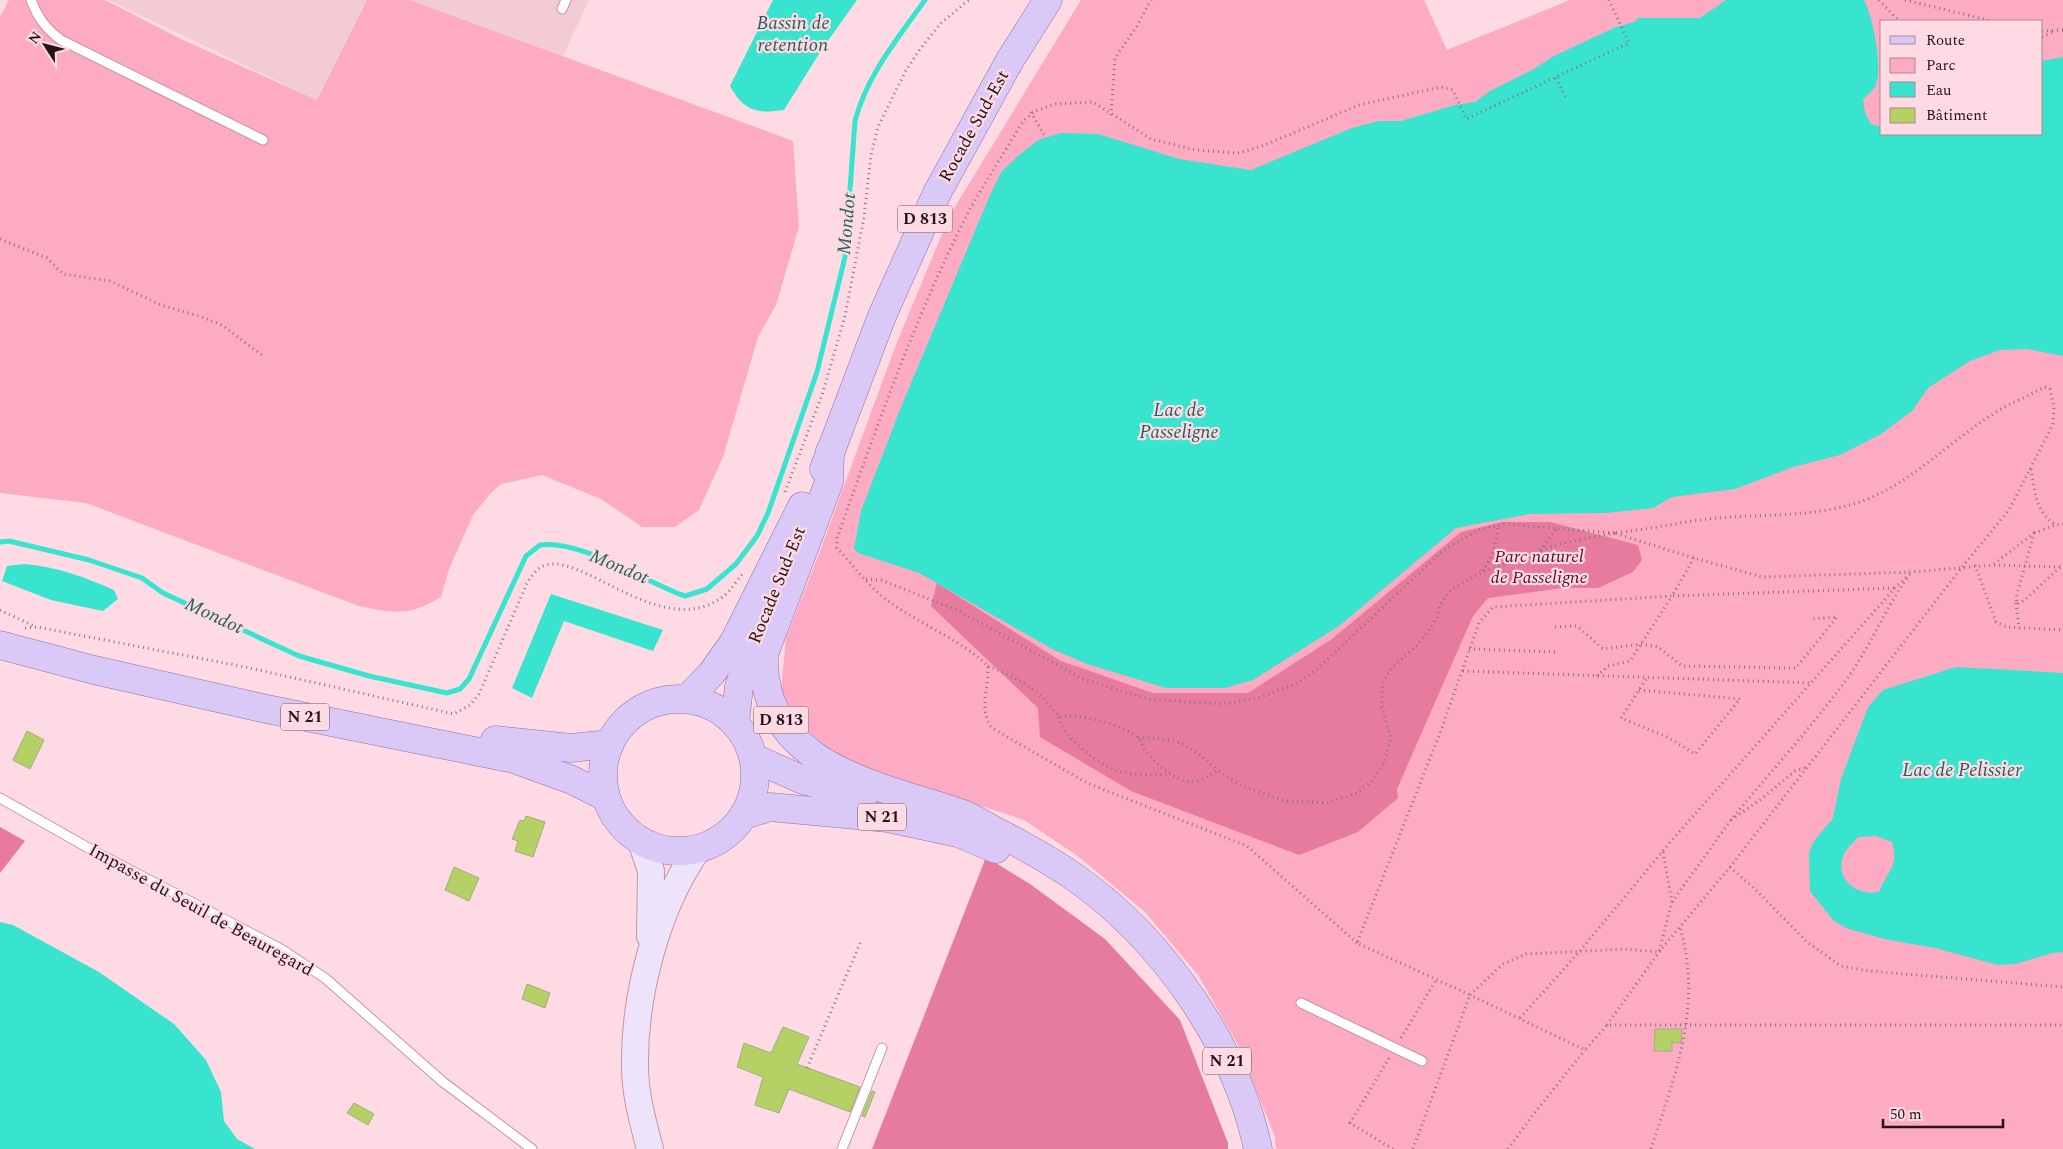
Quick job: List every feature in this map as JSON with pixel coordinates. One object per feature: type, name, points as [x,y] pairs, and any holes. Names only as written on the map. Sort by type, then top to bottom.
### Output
[{"type":"main road","name":"Rocade Sud-Est","points":[[735,722],[739,687],[749,652],[823,472],[882,316],[937,193],[1010,60],[1048,0]]},
{"type":"main road","name":"Rocade Sud-Est","points":[[687,699],[712,673],[734,642],[830,451]]},
{"type":"main road","name":"D 813","points":[[830,451],[830,482],[764,654],[764,676],[783,725],[811,754],[823,763],[880,787],[964,815],[1028,849]]},
{"type":"main road","name":"N 21","points":[[6,636],[308,708],[510,743],[571,748],[610,744]]},
{"type":"main road","name":"N 21","points":[[6,636],[94,670],[262,708],[514,759],[572,780],[606,797]]},
{"type":"main road","points":[[687,699],[713,706],[735,722],[747,739],[754,758],[756,778],[752,797],[744,815],[724,836],[698,849],[669,850],[641,841],[626,829],[614,814],[606,797],[603,779],[604,761],[610,744],[623,724],[641,709],[664,700],[687,699]]},
{"type":"main road","name":"N 21","points":[[754,758],[803,780],[959,822],[1028,849],[1078,879],[1117,912],[1180,980],[1204,1014],[1241,1090],[1258,1149]]},
{"type":"main road","name":"N 21","points":[[744,815],[770,807],[888,818],[958,833],[1015,857],[1061,884],[1096,911],[1144,955],[1191,1011],[1227,1080],[1250,1149]]},
{"type":"street","points":[[641,841],[651,871],[649,958]]},
{"type":"street","points":[[650,1149],[639,1107],[635,1066],[640,1004],[649,958],[678,880],[698,849]]},
{"type":"lane","points":[[32,0],[37,15],[47,29],[61,40],[263,140]]},
{"type":"lane","name":"Impasse du Seuil de Beauregard","points":[[0,798],[92,850],[280,949],[325,978],[443,1082],[532,1149]]},
{"type":"lane","points":[[1301,1003],[1422,1061]]},
{"type":"lane","points":[[842,1149],[882,1048]]},
{"type":"path","points":[[782,501],[822,395],[845,316],[864,218],[870,163],[878,127],[905,72],[920,49],[941,23],[969,0]]},
{"type":"path","points":[[1111,115],[1115,58],[1137,26],[1151,0]]},
{"type":"path","points":[[1218,770],[1200,780],[1189,782],[1171,775],[1119,772],[1092,758],[1071,738],[1060,724],[1059,717],[1042,695],[1012,676],[988,666],[977,656],[889,602],[837,548],[836,538],[913,333],[937,278],[980,192],[1024,120],[1031,112],[1056,104],[1093,102],[1151,140],[1196,150],[1239,152],[1265,145],[1359,105],[1441,87],[1453,90],[1466,119],[1628,43],[1609,0]]},
{"type":"path","points":[[1880,0],[1899,20]]},
{"type":"path","points":[[1905,0],[1988,20]]},
{"type":"path","points":[[2043,31],[2063,30]]},
{"type":"path","points":[[2043,37],[2055,31]]},
{"type":"path","points":[[1556,78],[1567,100]]},
{"type":"path","points":[[1031,112],[1044,135]]},
{"type":"path","points":[[0,239],[47,258],[63,274],[110,281],[161,305],[222,325],[262,355]]},
{"type":"path","points":[[1059,717],[1078,716],[1106,722],[1138,738],[1173,739],[1190,746],[1218,770],[1240,785],[1285,801],[1326,803],[1357,793],[1372,781],[1384,764],[1391,738],[1382,707],[1384,680],[1392,668],[1426,634],[1437,618],[1440,605],[1451,590],[1482,572],[1563,543],[1614,533],[1708,519],[1782,515],[1827,510],[1865,500],[1913,473],[1993,414],[2044,388],[2050,389],[2053,424],[2009,510],[1962,567],[1730,866],[1660,952],[1607,1024],[1532,1116],[1508,1149]]},
{"type":"path","points":[[2031,468],[2037,501],[2041,511],[2048,520],[2056,525]]},
{"type":"path","points":[[866,579],[881,580],[957,610],[1062,668],[1101,686],[1148,699],[1223,704],[1258,698],[1298,683],[1316,671],[1444,550],[1478,530],[1498,525],[1521,524],[1614,533],[1694,558],[1762,576],[1912,572],[1976,565],[2062,567]]},
{"type":"path","points":[[1994,565],[2034,533],[2063,524]]},
{"type":"path","points":[[1482,572],[1490,560],[1498,539],[1498,525]]},
{"type":"path","points":[[1540,551],[1557,528]]},
{"type":"path","points":[[2019,628],[2016,601],[2034,533]]},
{"type":"path","points":[[1597,676],[1608,666],[1630,660],[1672,596],[1694,558]]},
{"type":"path","points":[[0,610],[37,627],[245,667],[454,714],[470,705],[479,694],[528,581],[542,566],[557,564],[670,610],[691,610],[725,595],[750,566]]},
{"type":"path","points":[[1976,565],[1996,622],[2007,627],[2063,630]]},
{"type":"path","points":[[2016,601],[2016,604],[2025,600],[2062,567]]},
{"type":"path","points":[[1520,1018],[1895,588],[1912,572]]},
{"type":"path","points":[[1660,952],[1672,902],[1731,820],[1849,676],[1879,627],[1893,598],[1912,572]]},
{"type":"path","points":[[1357,943],[1480,623],[1493,607],[1672,596],[1895,588]]},
{"type":"path","points":[[1554,627],[1577,626],[1603,649],[1641,644],[1658,647],[1682,666],[1796,668],[1837,617],[1810,619]]},
{"type":"path","points":[[6,636],[37,627]]},
{"type":"path","points":[[1470,649],[1555,652]]},
{"type":"path","points":[[988,666],[988,682],[983,700],[992,728],[1087,783],[1247,846],[1357,943],[1470,994],[1586,1050]]},
{"type":"path","points":[[1463,671],[1812,683]]},
{"type":"path","points":[[1639,690],[1740,699],[1695,754],[1667,737],[1620,718],[1646,678]]},
{"type":"path","points":[[1138,738],[1149,754],[1171,775]]},
{"type":"path","points":[[1731,820],[1760,800],[1795,771],[1806,768]]},
{"type":"path","points":[[1663,852],[1672,902]]},
{"type":"path","points":[[1730,866],[1807,942],[1841,966],[1869,971],[2063,987]]},
{"type":"path","points":[[1651,1149],[1679,1064],[1688,1026],[1689,984],[1686,947],[1680,927]]},
{"type":"path","points":[[807,1068],[861,941]]},
{"type":"path","points":[[1413,1149],[1470,994],[1502,964],[1526,954],[1624,949],[1660,952]]},
{"type":"path","points":[[1393,1149],[1350,1123],[1436,980]]},
{"type":"path","points":[[1607,1024],[1688,1026],[2063,1025]]},
{"type":"shaded area","points":[[109,0],[367,0],[317,100]]},
{"type":"shaded area","points":[[410,0],[589,0],[563,56]]},
{"type":"green space","points":[[9,0],[105,0],[183,40],[317,100],[367,0],[410,0],[793,141],[799,227],[776,305],[758,337],[723,457],[699,510],[675,527],[642,527],[601,499],[542,475],[501,484],[473,515],[449,569],[441,597],[419,608],[392,612],[359,606],[86,503],[0,493],[0,17]]},
{"type":"green space","name":"Parc naturel de Passeligne","points":[[1081,0],[1424,0],[1447,50],[1570,0],[2063,0],[2063,1149],[1276,1149],[1275,1137],[1239,1047],[1198,975],[1145,912],[1079,857],[1024,820],[841,760],[800,736],[781,691],[786,638],[897,342],[950,215]]},
{"type":"green space","points":[[1502,522],[1550,522],[1638,545],[1642,560],[1633,572],[1598,588],[1563,588],[1488,598],[1473,616],[1397,789],[1398,798],[1358,832],[1299,855],[1131,791],[1040,737],[1038,708],[931,606],[937,583],[1061,661],[1153,693],[1248,693],[1332,639],[1461,532]]},
{"type":"green space","points":[[0,827],[25,841],[0,873]]},
{"type":"green space","points":[[986,857],[1030,884],[1105,939],[1180,1020],[1228,1143],[1228,1149],[872,1149]]},
{"type":"water","name":"Bassin de retention","points":[[773,0],[857,0],[822,49],[784,110],[759,111],[746,106],[730,86]]},
{"type":"water","name":"Lac de Passeligne","points":[[1726,0],[1864,0],[1874,29],[1878,54],[1878,76],[1875,86],[1863,99],[1865,113],[1871,124],[1880,126],[1880,135],[2043,135],[2043,61],[2063,57],[2063,356],[2027,349],[2000,350],[1970,361],[1928,388],[1912,411],[1881,434],[1840,455],[1793,467],[1735,489],[1672,497],[1653,508],[1606,513],[1530,514],[1456,528],[1339,626],[1253,680],[1225,688],[1166,688],[1087,664],[1054,650],[919,573],[858,553],[854,549],[861,511],[901,407],[990,195],[1002,171],[1038,140],[1061,133],[1098,134],[1179,159],[1251,170],[1352,128],[1379,121],[1401,121],[1455,105],[1475,102],[1490,91],[1534,69],[1552,57],[1616,27],[1635,22],[1638,18],[1700,18]]},
{"type":"water","points":[[25,564],[71,573],[114,590],[118,599],[103,611],[51,600],[2,581],[7,566]]},
{"type":"water","points":[[551,594],[663,630],[653,651],[564,621],[532,698],[512,688]]},
{"type":"water","name":"Lac de Pelissier","points":[[1956,667],[2063,673],[2063,952],[2015,964],[1998,965],[1935,948],[1884,939],[1846,928],[1833,920],[1810,891],[1809,852],[1814,841],[1833,818],[1841,779],[1868,707],[1883,690]],"holes":[[[1876,836],[1892,842],[1894,850],[1893,863],[1879,892],[1870,893],[1862,891],[1848,883],[1841,869],[1842,861],[1846,850],[1858,837]]]},
{"type":"water","points":[[0,922],[13,925],[99,972],[174,1024],[206,1060],[221,1092],[224,1121],[237,1139],[255,1149],[0,1149]]},
{"type":"building","points":[[27,731],[44,740],[30,769],[13,760]]},
{"type":"building","points":[[526,816],[545,822],[533,857],[515,851],[518,841],[512,839],[520,820],[524,821]]},
{"type":"building","points":[[454,867],[479,878],[469,901],[445,890]]},
{"type":"building","points":[[527,984],[550,993],[545,1008],[522,999]]},
{"type":"building","points":[[783,1027],[809,1037],[797,1064],[860,1087],[850,1112],[789,1089],[779,1113],[755,1105],[763,1077],[737,1067],[744,1043],[771,1053]]},
{"type":"building","points":[[1655,1029],[1682,1029],[1681,1043],[1672,1042],[1672,1051],[1654,1051]]},
{"type":"building","points":[[872,1091],[875,1092],[865,1117],[862,1116]]},
{"type":"building","points":[[354,1103],[374,1114],[368,1125],[347,1113]]},
{"type":"waterway","name":"Mondot","points":[[0,542],[9,541],[89,560],[142,578],[163,593],[299,656],[369,676],[447,693],[460,689],[469,679],[526,556],[540,545],[574,548],[685,596],[707,589],[736,564],[757,536],[768,513],[817,372],[845,257],[855,121],[860,104],[884,58],[925,0]]}]
